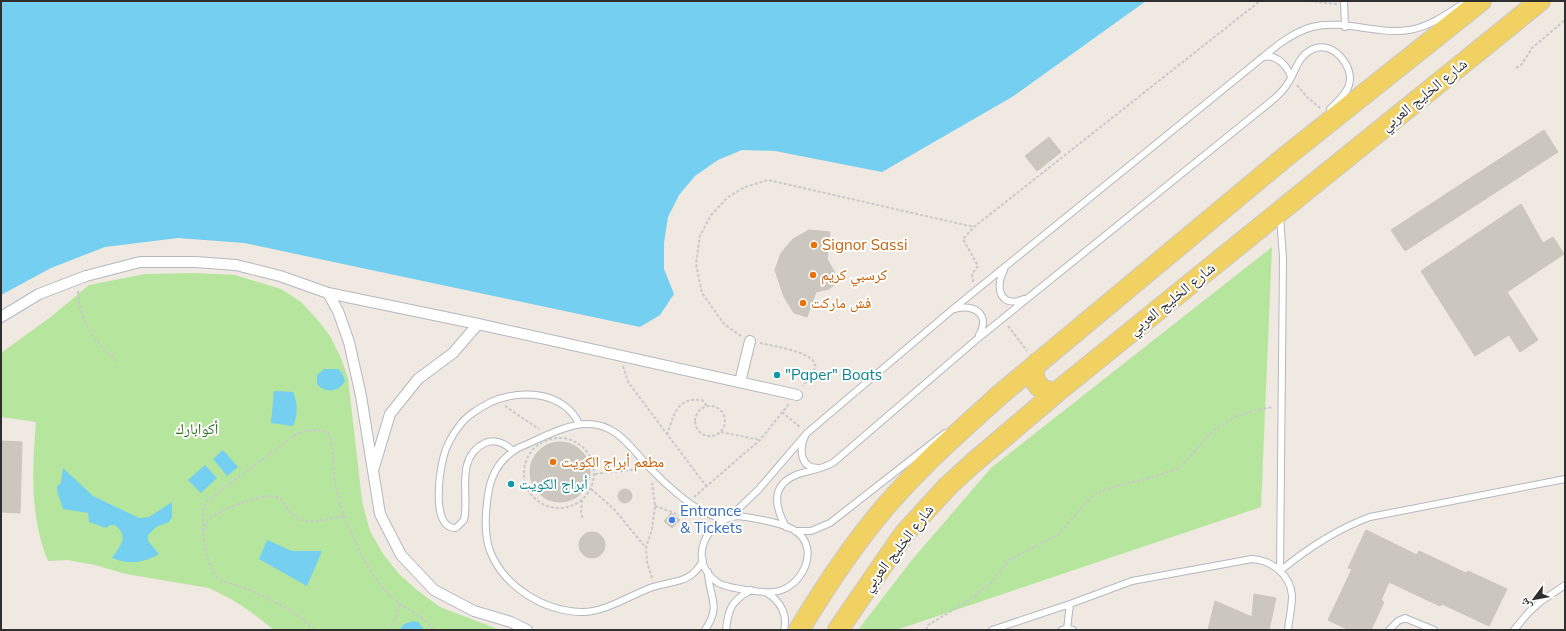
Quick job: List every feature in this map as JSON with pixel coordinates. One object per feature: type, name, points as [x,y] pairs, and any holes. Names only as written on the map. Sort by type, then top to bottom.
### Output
[{"type":"main road","points":[[799,630],[850,551],[887,505],[933,457],[1002,393],[1284,158],[1481,1]]},
{"type":"main road","name":"شارع الخليج العربي","points":[[838,630],[904,534],[948,486],[972,464],[1058,391],[1540,1]]},
{"type":"main road","points":[[1037,363],[1034,376],[1039,387],[1046,392],[1058,391]]},
{"type":"street","points":[[1,317],[40,294],[77,279],[140,262],[195,262],[236,265],[280,276],[328,293],[478,324],[796,395]]},
{"type":"street","points":[[328,293],[338,311],[349,342],[361,396],[380,514],[401,555],[434,590],[474,611],[511,622],[527,630]]},
{"type":"street","points":[[373,468],[390,414],[418,379],[453,353],[478,324]]},
{"type":"street","points":[[740,382],[750,341]]},
{"type":"lane","points":[[794,530],[803,539],[807,546],[808,552],[806,564],[799,576],[791,585],[780,591],[767,593],[723,585],[714,580],[708,572],[703,560],[703,546],[707,535],[715,526],[728,517],[759,489],[806,432],[953,309],[1284,41],[1304,30],[1319,26],[1389,31],[1409,30],[1430,23],[1467,1]]},
{"type":"lane","points":[[1344,3],[1345,27]]},
{"type":"lane","points":[[786,526],[780,515],[776,499],[779,490],[787,480],[796,475],[834,462],[1002,318],[1274,99],[1284,90],[1297,63],[1307,52],[1324,47],[1337,53],[1350,75],[1349,85],[1342,98],[1326,114]]},
{"type":"lane","points":[[1263,57],[1271,56],[1280,61],[1289,70],[1291,77]]},
{"type":"lane","points":[[1284,158],[1317,122]]},
{"type":"lane","points":[[1279,212],[1283,258],[1280,571]]},
{"type":"lane","points":[[1006,266],[1000,276],[999,291],[1002,296],[1009,301],[1015,302],[1030,296]]},
{"type":"lane","points":[[953,309],[966,307],[979,313],[983,319],[983,326],[976,340]]},
{"type":"lane","points":[[960,422],[1002,393]]},
{"type":"lane","points":[[513,451],[504,444],[496,441],[485,443],[473,452],[468,462],[465,477],[464,520],[456,528],[446,524],[441,513],[439,491],[440,471],[448,444],[464,420],[496,400],[519,395],[534,395],[548,397],[570,410],[579,424]]},
{"type":"lane","points":[[703,560],[698,569],[687,579],[654,587],[599,609],[582,612],[562,609],[540,602],[510,581],[498,567],[490,551],[486,533],[486,515],[487,498],[493,477],[500,462],[513,451],[579,424],[595,424],[611,430],[630,444],[650,468],[689,502],[707,514],[728,517],[746,517],[786,526],[799,532],[811,531],[830,524],[950,429]]},
{"type":"lane","points":[[806,432],[801,448],[803,458],[806,464],[811,467],[823,467]]},
{"type":"lane","points":[[1280,571],[1340,529],[1370,517],[1565,479]]},
{"type":"lane","points":[[992,630],[1070,604],[1132,581],[1252,559],[1263,560],[1275,566],[1288,582],[1292,595],[1288,630]]},
{"type":"lane","points":[[705,630],[711,621],[714,605],[708,581],[708,572]]},
{"type":"lane","points":[[1514,630],[1534,608],[1565,585]]},
{"type":"lane","points":[[1560,589],[1565,594]]},
{"type":"lane","points":[[726,630],[731,607],[742,595],[752,590]]},
{"type":"lane","points":[[767,593],[780,604],[785,618],[784,630]]},
{"type":"lane","points":[[1067,630],[1070,604]]},
{"type":"lane","points":[[1389,630],[1394,623],[1405,618],[1434,630]]},
{"type":"path","points":[[973,293],[972,274],[978,266],[963,239],[974,228],[1260,1]]},
{"type":"path","points":[[1308,1],[1344,3]]},
{"type":"path","points":[[1516,68],[1522,64],[1532,48],[1565,20]]},
{"type":"path","points":[[1291,77],[1307,97],[1326,114]]},
{"type":"path","points":[[655,506],[682,517],[689,502],[760,440],[796,395],[815,368],[815,363],[812,358],[805,354],[750,341],[742,337],[724,324],[702,292],[696,264],[700,236],[711,215],[728,197],[745,187],[768,180],[974,228]]},
{"type":"path","points":[[77,279],[79,306],[86,325],[97,342],[116,361]]},
{"type":"path","points":[[1002,318],[1037,363]]},
{"type":"path","points":[[619,355],[628,382],[706,486]]},
{"type":"path","points":[[667,434],[677,408],[686,401],[694,399],[702,400],[708,406]]},
{"type":"path","points":[[496,400],[550,437]]},
{"type":"path","points":[[926,630],[928,624],[963,604],[990,584],[1009,560],[1058,535],[1091,497],[1105,489],[1153,477],[1179,468],[1213,430],[1234,417],[1252,411],[1282,405]]},
{"type":"path","points":[[708,406],[715,407],[721,411],[724,418],[724,425],[721,432],[714,436],[706,436],[699,432],[695,424],[695,416],[700,410],[708,406]]},
{"type":"path","points":[[782,412],[806,432]]},
{"type":"path","points":[[314,630],[296,614],[272,601],[242,587],[218,579],[209,564],[203,531],[203,508],[207,501],[296,434],[304,431],[321,430],[328,433],[332,441],[334,476],[344,516],[354,540],[386,592],[400,604],[419,614],[433,630]]},
{"type":"path","points":[[721,432],[760,440]]},
{"type":"path","points":[[550,437],[563,437],[573,440],[582,446],[589,454],[595,474],[591,489],[582,500],[567,507],[551,508],[541,504],[533,497],[527,488],[524,478],[524,467],[527,456],[533,448],[542,441],[550,437]]},
{"type":"path","points":[[595,474],[650,468],[655,506],[652,529],[646,548],[647,562],[654,587]]},
{"type":"path","points":[[591,489],[614,509],[646,548]]},
{"type":"path","points":[[203,531],[207,521],[218,513],[245,501],[272,496],[283,501],[287,509],[295,518],[306,522],[344,516]]},
{"type":"path","points":[[582,500],[581,512],[583,520]]},
{"type":"path","points":[[388,630],[395,619],[400,604]]},
{"type":"green space","points":[[1272,247],[1261,507],[896,630],[858,630],[911,561],[991,468]]},
{"type":"green space","name":"أكوابارك","points":[[196,273],[235,275],[281,289],[301,302],[316,318],[330,336],[341,358],[348,378],[362,501],[370,531],[383,554],[399,574],[440,607],[500,630],[274,630],[231,599],[209,588],[126,574],[95,565],[67,560],[48,561],[42,544],[35,510],[33,475],[36,422],[1,417],[1,353],[52,316],[89,285],[145,274]]},
{"type":"water","points":[[1,1],[1146,1],[1012,97],[882,172],[775,151],[742,150],[718,160],[695,176],[679,195],[668,217],[664,243],[664,269],[674,294],[660,315],[640,327],[244,243],[178,238],[105,247],[51,268],[1,295]]},
{"type":"water","points":[[324,369],[338,369],[342,373],[345,380],[343,384],[332,390],[320,387],[317,384],[317,375]]},
{"type":"water","points":[[274,391],[293,392],[297,409],[293,426],[271,423]]},
{"type":"water","points":[[223,450],[238,467],[227,476],[213,459]]},
{"type":"water","points":[[205,465],[217,478],[201,493],[188,480]]},
{"type":"water","points":[[63,468],[93,496],[139,518],[149,517],[172,502],[172,517],[169,522],[156,527],[148,535],[148,541],[159,554],[136,562],[124,562],[112,558],[122,542],[123,538],[120,530],[115,525],[110,525],[106,528],[89,522],[88,513],[63,509],[58,495],[57,486],[61,483]]},
{"type":"water","points":[[267,540],[292,551],[322,551],[307,586],[259,559]]},
{"type":"water","points":[[413,621],[418,622],[425,630],[399,630],[404,624]]},
{"type":"building","points":[[1544,130],[1558,152],[1405,251],[1391,230]]},
{"type":"building","points":[[1049,137],[1061,152],[1037,171],[1025,156]]},
{"type":"building","points":[[1521,204],[1543,243],[1553,237],[1564,254],[1507,292],[1538,340],[1520,352],[1509,335],[1475,356],[1421,271]]},
{"type":"building","points":[[809,230],[830,232],[827,259],[834,271],[837,283],[829,289],[816,292],[807,317],[794,313],[784,297],[775,270],[781,253],[793,239]]},
{"type":"building","points":[[1,441],[22,442],[20,513],[1,512]]},
{"type":"building","points":[[560,442],[576,447],[581,451],[585,456],[590,472],[585,488],[581,493],[576,497],[560,502],[544,497],[539,493],[535,488],[530,472],[535,456],[539,451],[544,447]]},
{"type":"building","points":[[625,489],[630,491],[632,496],[630,501],[625,503],[620,501],[618,496],[620,491]]},
{"type":"building","name":"Entrance & Tickets","points":[[671,513],[680,520],[672,528],[664,521]]},
{"type":"building","points":[[1366,530],[1417,555],[1419,551],[1466,573],[1468,571],[1507,589],[1489,626],[1442,604],[1440,606],[1389,582],[1381,600],[1384,602],[1371,630],[1349,630],[1328,620],[1352,569],[1348,568]]},
{"type":"building","points":[[592,532],[601,536],[605,545],[601,554],[592,558],[583,554],[579,545],[583,536]]},
{"type":"building","points":[[1254,594],[1276,598],[1269,630],[1208,630],[1215,601],[1252,617]]},
{"type":"place","name":"Signor Sassi","points":[[814,245]]},
{"type":"place","name":"كرسبي كريم","points":[[813,275]]},
{"type":"place","name":"فش ماركت","points":[[803,303]]},
{"type":"place","name":"\"Paper\" Boats","points":[[777,375]]},
{"type":"place","name":"مطعم أبراج الكويت","points":[[553,462]]},
{"type":"place","name":"أبراج الكويت","points":[[511,484]]},
{"type":"place","name":"Entrance & Tickets","points":[[672,520]]}]
